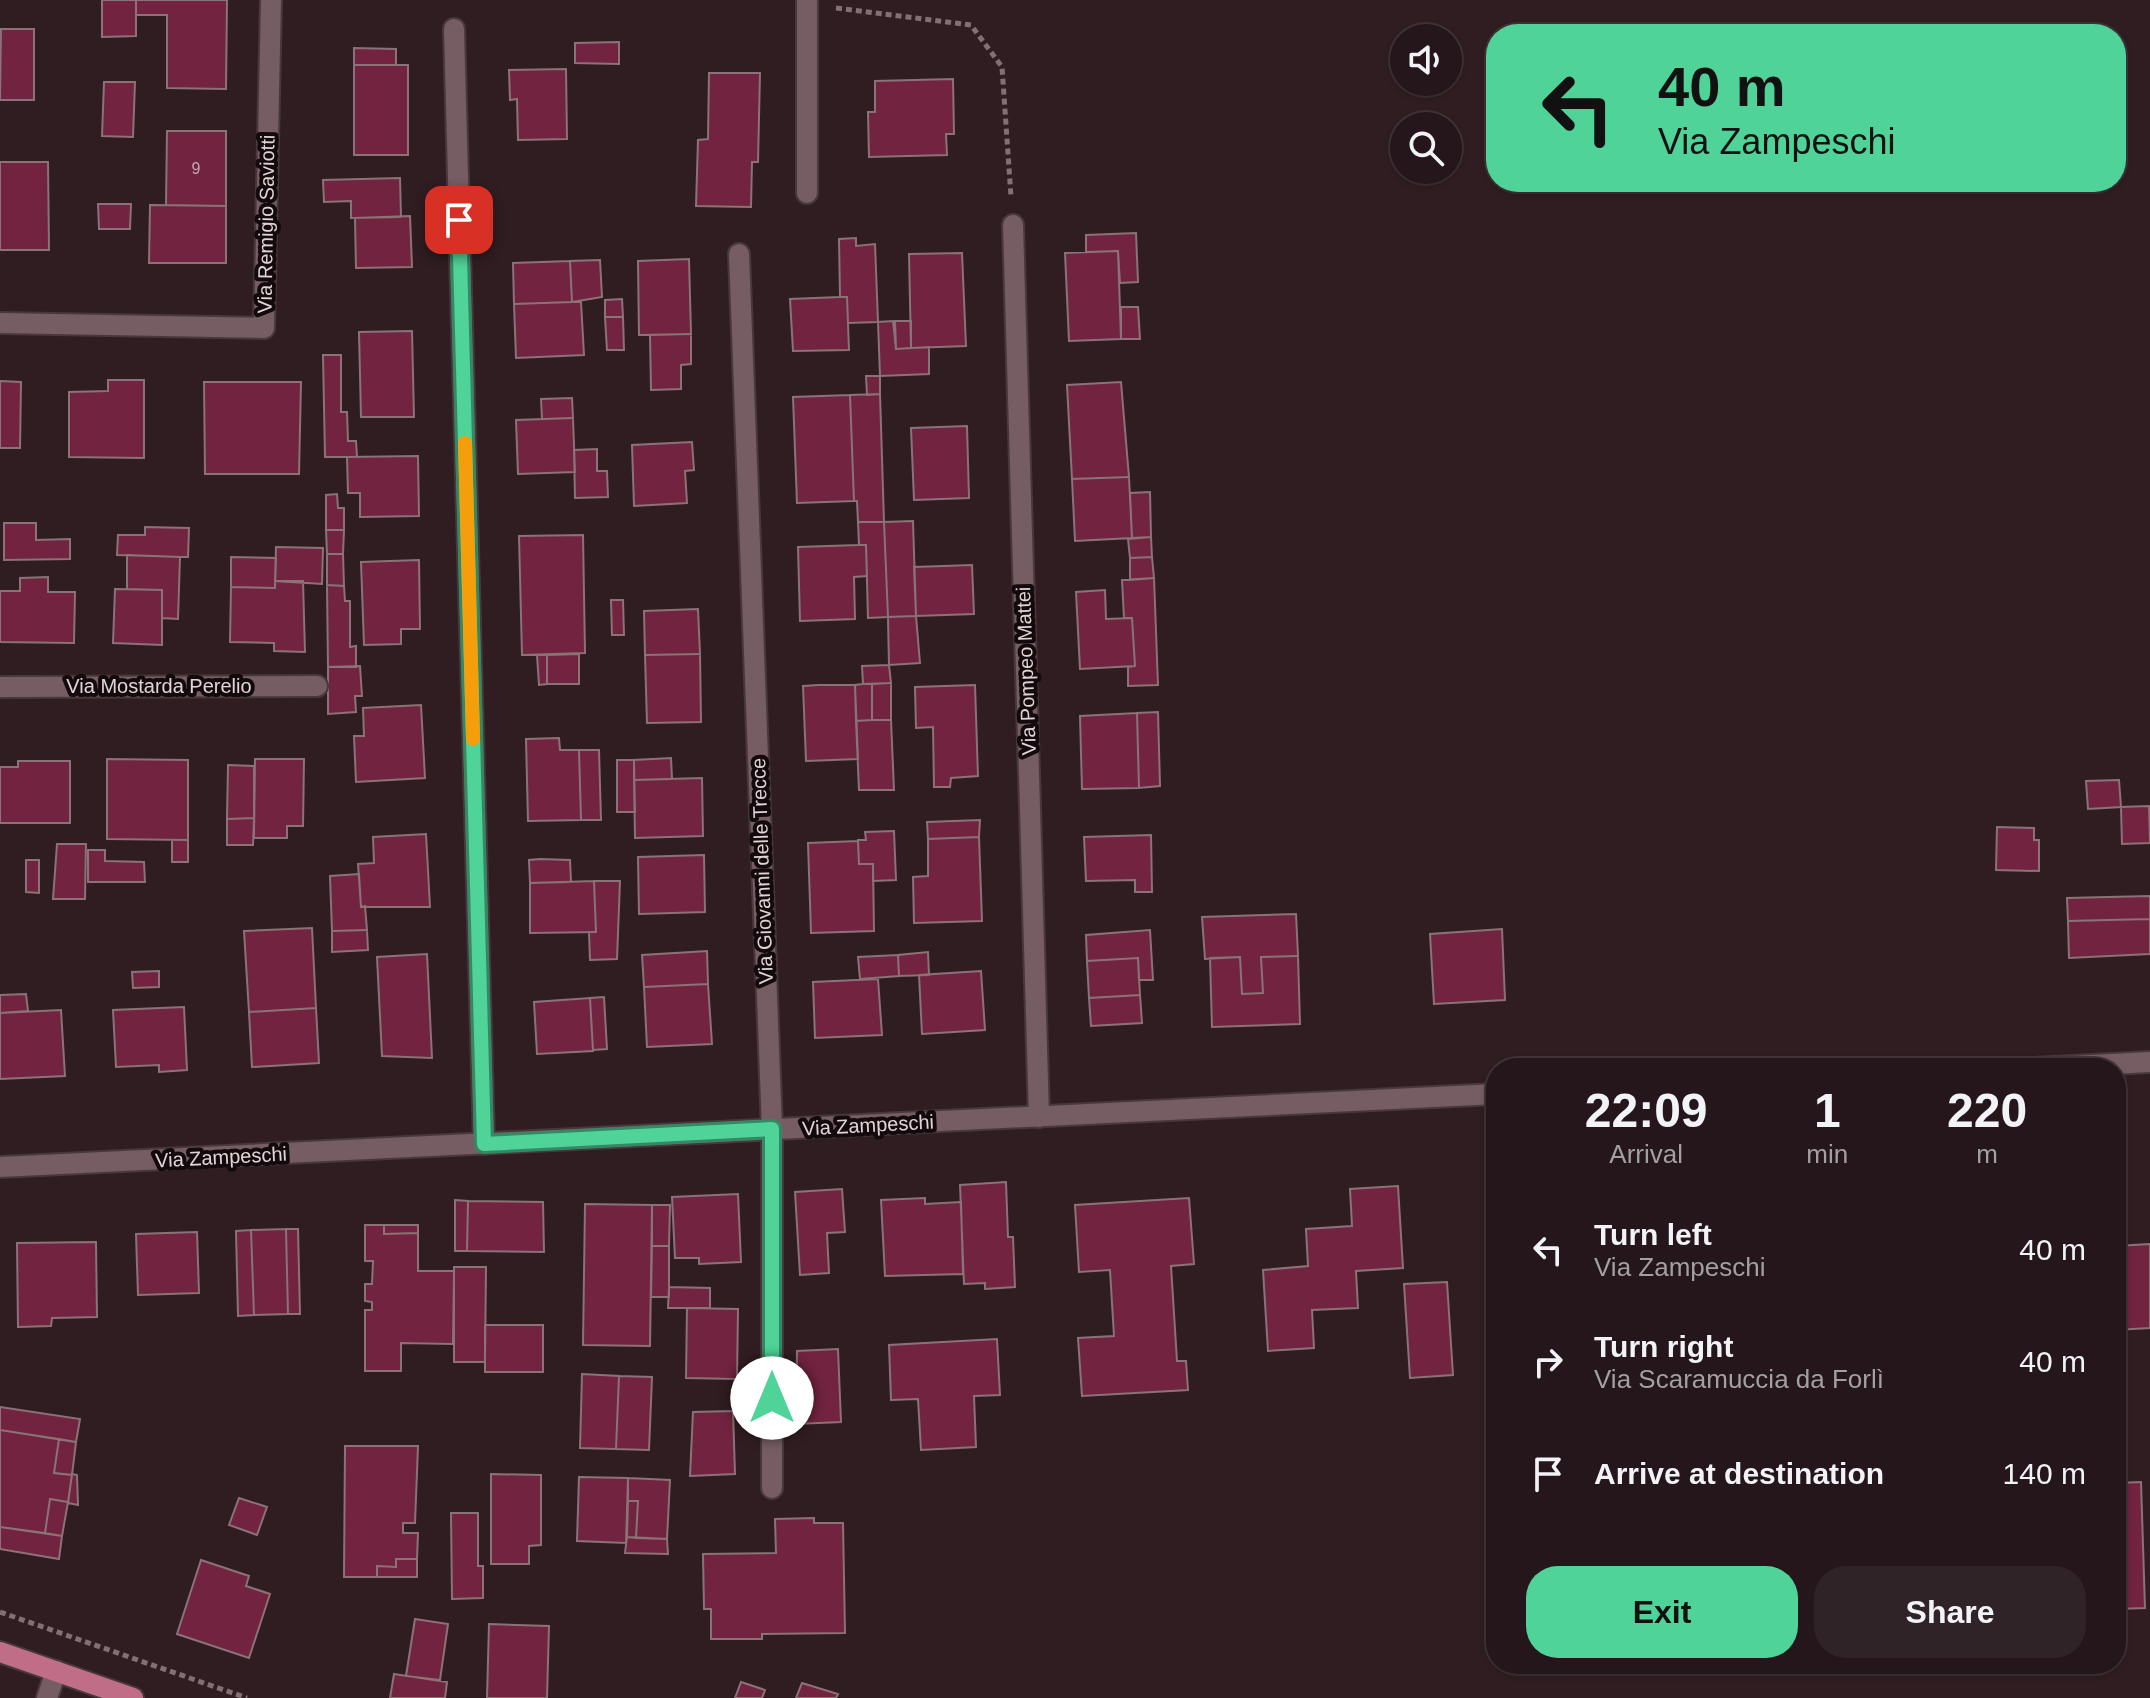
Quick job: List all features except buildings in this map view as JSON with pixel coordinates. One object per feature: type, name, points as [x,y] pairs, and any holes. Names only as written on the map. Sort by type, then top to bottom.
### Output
[{"type":"main road","points":[[0,1652],[133,1698]]},
{"type":"street","name":"Via Remigio Saviotti","points":[[0,323],[264,328],[271,0]]},
{"type":"street","points":[[807,3],[807,193]]},
{"type":"street","points":[[454,29],[484,1144]]},
{"type":"street","name":"Via Pompeo Mattei","points":[[1013,225],[1039,1117]]},
{"type":"street","name":"Via Giovanni delle Trecce","points":[[739,254],[772,1129],[772,1488]]},
{"type":"street","name":"Via Mostarda Perelio","points":[[0,687],[317,686]]},
{"type":"street","points":[[2126,1063],[2150,1062]]},
{"type":"street","name":"Via Zampeschi","points":[[0,1167],[1486,1095]]},
{"type":"street","points":[[47,1698],[56,1671]]},
{"type":"path","points":[[807,3],[971,25],[1002,67],[1013,225]]},
{"type":"path","points":[[0,1612],[247,1698]]},
{"type":"slow traffic","points":[[465,443],[473,739]]},
{"type":"route","points":[[459,220],[484,1144],[772,1129],[772,1398]]}]
